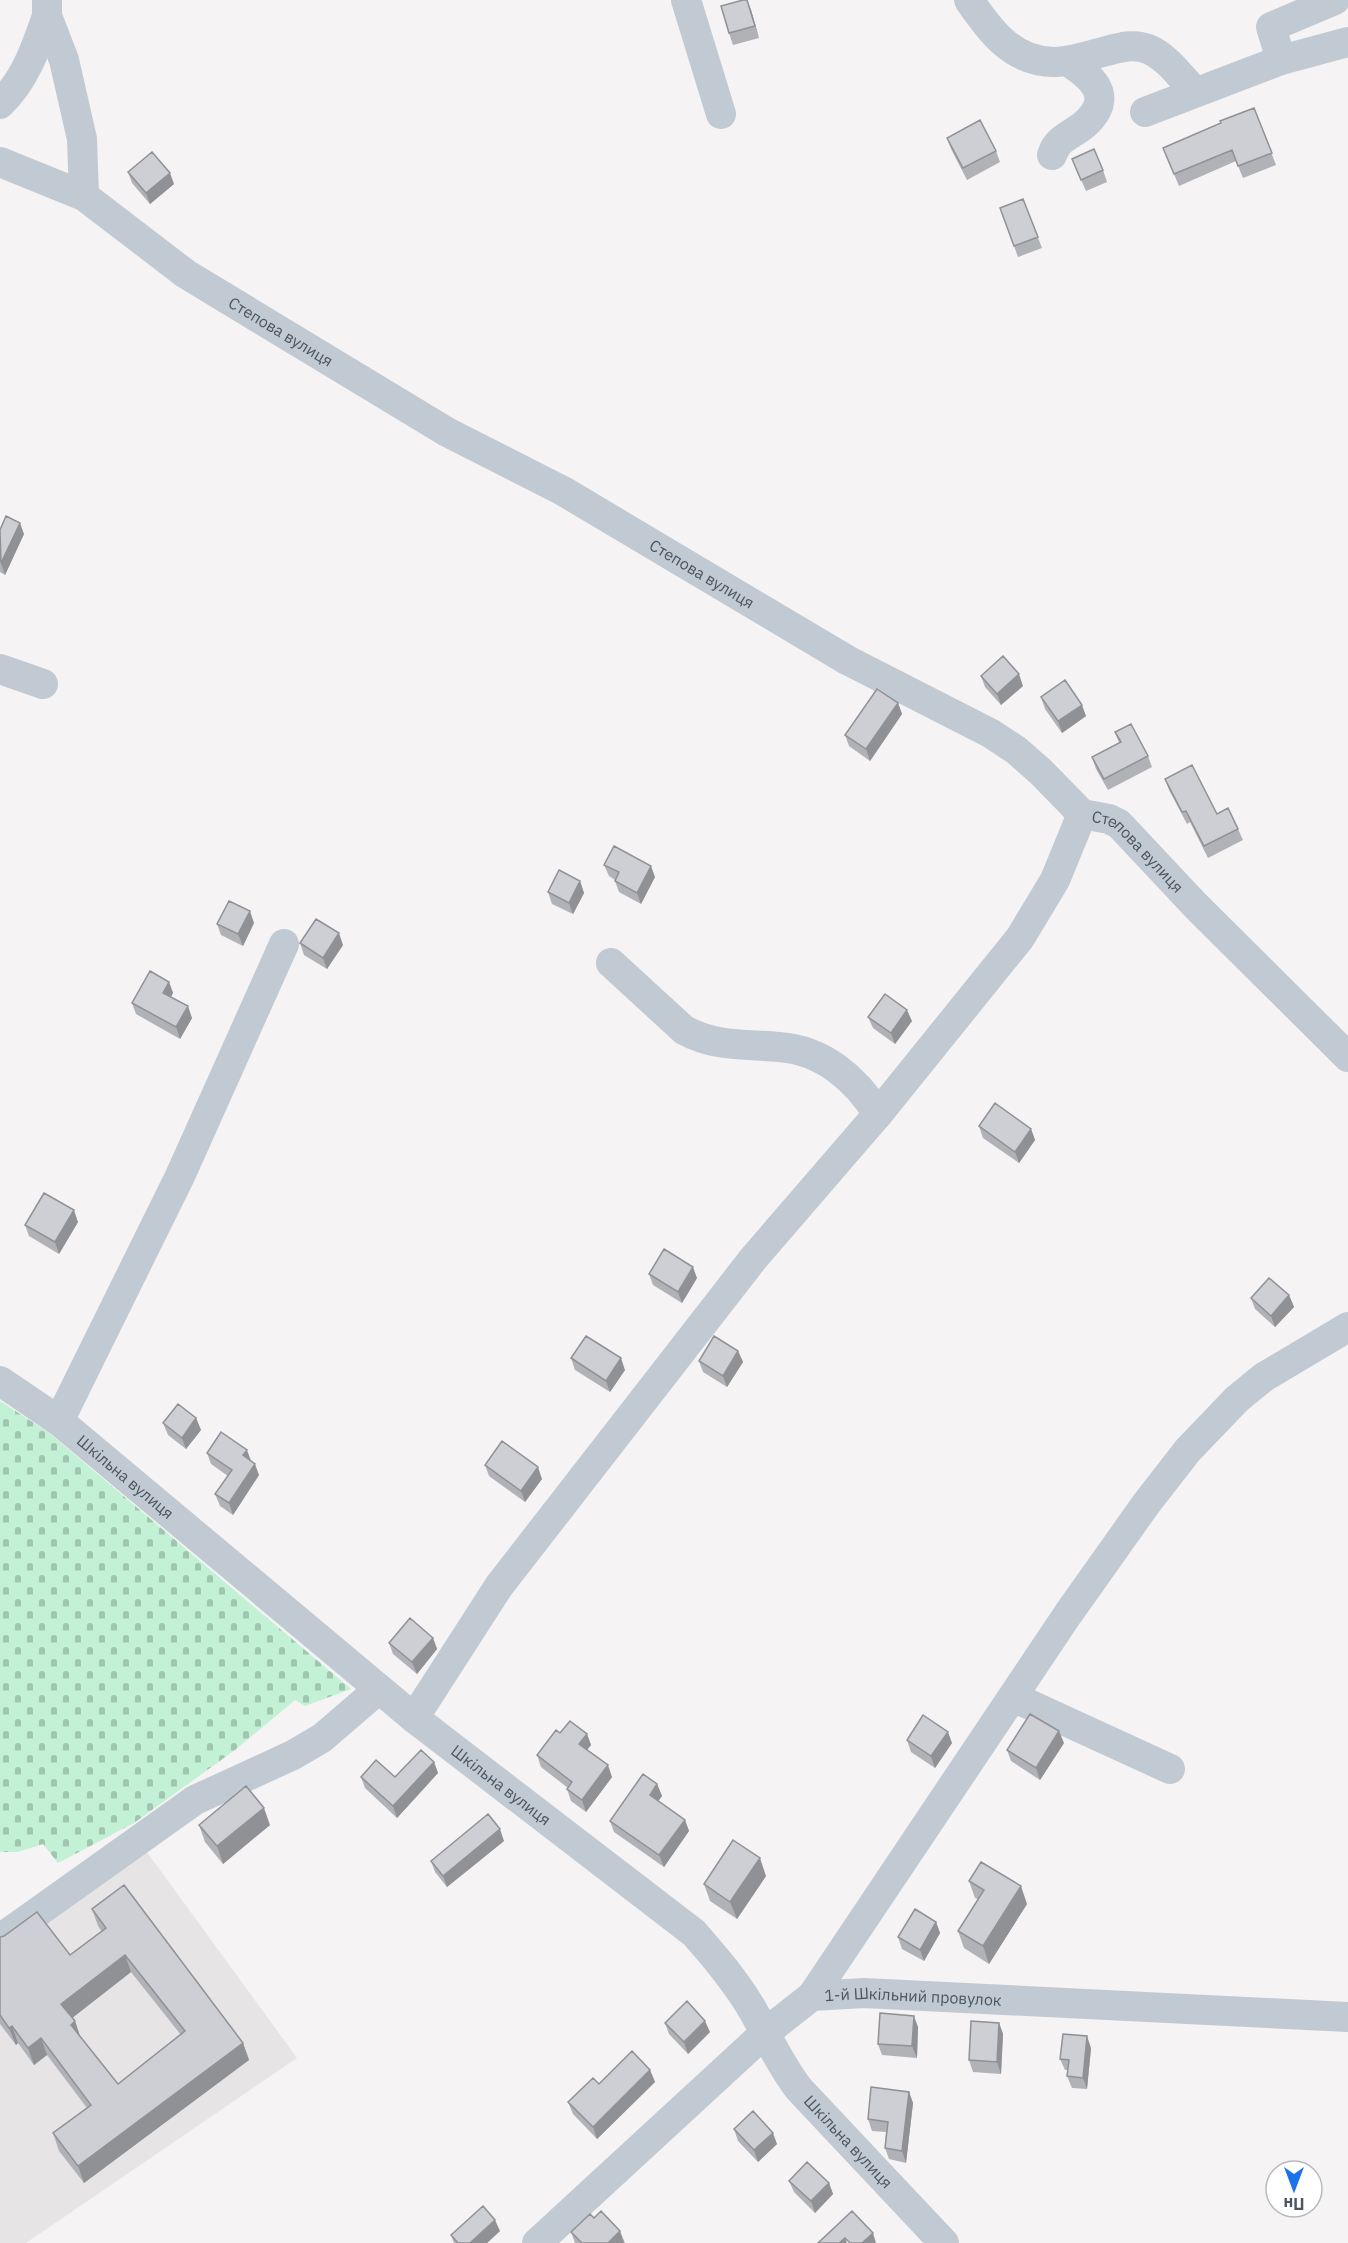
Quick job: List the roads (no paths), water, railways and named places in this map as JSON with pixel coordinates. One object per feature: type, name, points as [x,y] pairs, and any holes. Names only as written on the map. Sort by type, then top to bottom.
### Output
[{"type":"street","points":[[686,0],[721,114]]},
{"type":"street","points":[[969,0],[1005,45],[1016,53],[1039,60],[1067,61],[1125,47],[1143,48],[1158,54],[1195,92]]},
{"type":"street","points":[[1281,60],[1271,27],[1335,0]]},
{"type":"street","points":[[0,104],[23,74],[34,53],[47,8]]},
{"type":"street","points":[[47,8],[64,60],[82,139],[84,196]]},
{"type":"street","points":[[1145,112],[1281,60],[1348,42]]},
{"type":"street","points":[[1052,155],[1056,144],[1086,123],[1095,112],[1098,101],[1095,81],[1067,61]]},
{"type":"street","name":"Степова вулиця","points":[[0,162],[84,196],[186,274],[447,432],[563,490],[847,660],[990,733],[1016,750],[1082,814],[1109,819],[1119,824],[1196,906],[1348,1057]]},
{"type":"street","points":[[0,669],[43,684]]},
{"type":"street","points":[[414,1718],[499,1586],[753,1258],[878,1114],[1020,938],[1055,880],[1082,814]]},
{"type":"street","points":[[59,1421],[180,1176],[284,944]]},
{"type":"street","points":[[611,963],[684,1030],[698,1038],[733,1046],[780,1047],[818,1057],[865,1093],[878,1114]]},
{"type":"street","points":[[812,1996],[1068,1614],[1146,1504],[1212,1423],[1264,1377],[1348,1327]]},
{"type":"street","name":"Шкільна вулиця","points":[[0,1381],[59,1421],[414,1718],[694,1933],[728,1972],[765,2033],[784,2070],[799,2089],[944,2243]]},
{"type":"street","points":[[0,1939],[195,1800],[293,1755],[322,1738],[379,1689]]},
{"type":"street","points":[[1013,1697],[1170,1769]]},
{"type":"street","points":[[836,1958],[864,1993]]},
{"type":"street","name":"1-й Шкільний провулок","points":[[537,2243],[765,2033],[812,1996],[864,1993],[1348,2017]]}]
